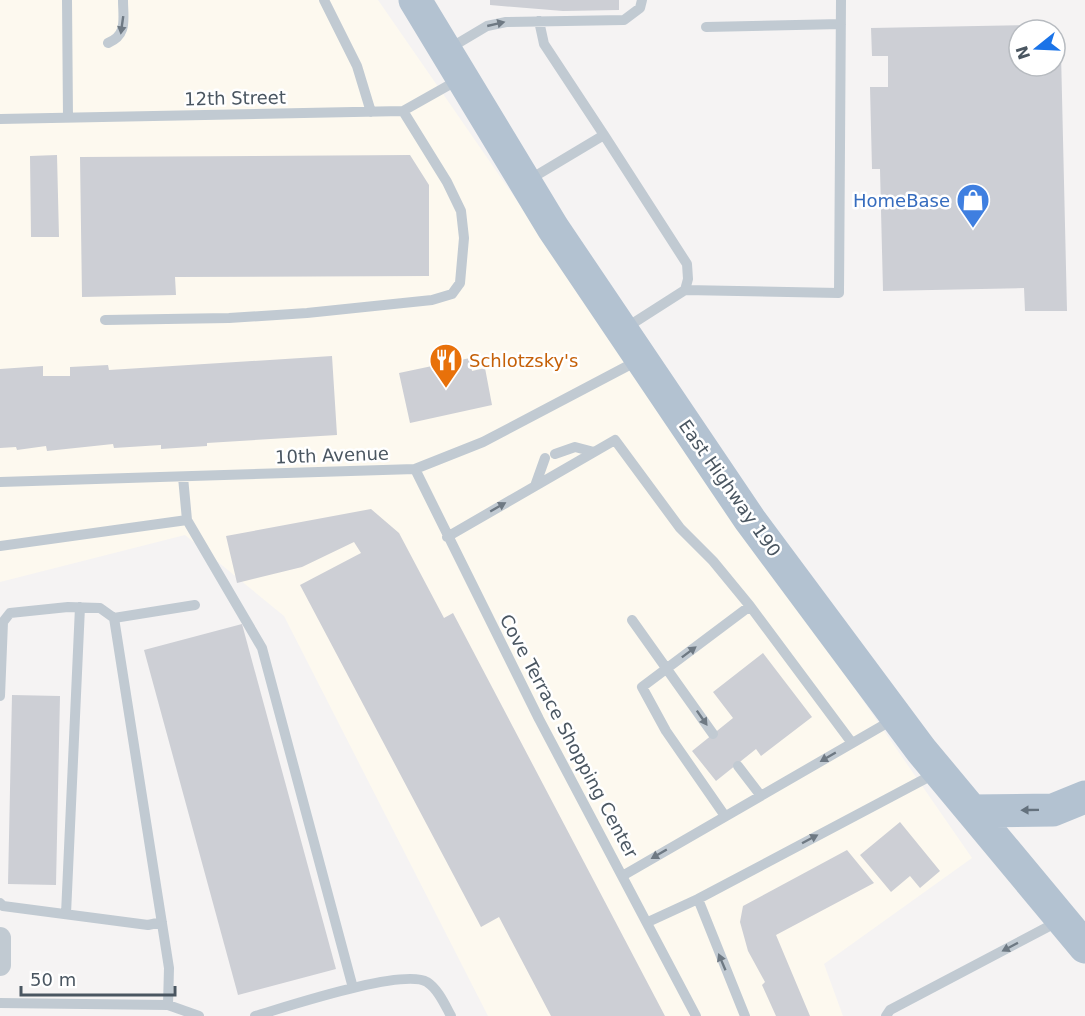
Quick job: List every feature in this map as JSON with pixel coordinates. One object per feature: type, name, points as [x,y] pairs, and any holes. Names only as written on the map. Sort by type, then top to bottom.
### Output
[{"type":"main road","name":"East Highway 190","points":[[415,0],[524,182],[640,360],[750,520],[939,771],[1085,947]]},
{"type":"main road","points":[[972,811],[1053,810],[1085,797]]},
{"type":"street","points":[[0,938],[0,965]]},
{"type":"lane","points":[[67,0],[68,118]]},
{"type":"lane","points":[[108,43],[118,39],[124,30],[123,0]]},
{"type":"lane","points":[[324,0],[357,66],[371,112]]},
{"type":"lane","name":"12th Street","points":[[0,119],[403,111],[453,65],[487,26],[506,22],[624,20],[640,8],[642,0]]},
{"type":"lane","points":[[621,330],[685,290],[839,293],[841,0]]},
{"type":"lane","points":[[539,21],[544,44],[687,264],[685,290]]},
{"type":"lane","points":[[706,27],[841,24]]},
{"type":"lane","points":[[105,320],[230,318],[307,313],[432,300],[452,294],[460,283],[464,238],[460,211],[447,182],[403,111]]},
{"type":"lane","points":[[524,182],[603,135]]},
{"type":"lane","name":"10th Avenue","points":[[0,482],[415,469],[483,442],[640,360]]},
{"type":"lane","points":[[447,537],[615,440],[680,528],[713,561],[750,606],[852,743]]},
{"type":"lane","points":[[535,486],[550,456],[575,447],[594,452]]},
{"type":"lane","name":"Cove Terrace Shopping Center","points":[[415,469],[539,719],[624,875],[696,1016]]},
{"type":"lane","points":[[183,477],[187,520],[262,648],[354,988]]},
{"type":"lane","points":[[0,546],[187,520]]},
{"type":"lane","points":[[0,696],[3,622],[10,613],[80,607],[100,608],[114,618],[195,605]]},
{"type":"lane","points":[[725,816],[666,731],[642,687],[750,606]]},
{"type":"lane","points":[[66,914],[80,607]]},
{"type":"lane","points":[[114,618],[169,968],[168,1005]]},
{"type":"lane","points":[[632,620],[713,734]]},
{"type":"lane","points":[[624,875],[897,717]]},
{"type":"lane","points":[[738,766],[761,796]]},
{"type":"lane","points":[[648,922],[698,899],[939,771]]},
{"type":"lane","points":[[698,899],[745,1016]]},
{"type":"lane","points":[[0,903],[3,906],[148,925],[162,922]]},
{"type":"lane","points":[[888,1013],[1062,920]]},
{"type":"lane","points":[[255,1016],[354,988],[408,978],[426,982],[439,995],[451,1016]]},
{"type":"lane","points":[[0,1003],[168,1005],[199,1016]]},
{"type":"shaded area","points":[[0,0],[378,0],[972,858],[824,964],[843,1016],[488,1016],[284,616],[185,535],[0,582]]},
{"type":"building","points":[[490,0],[619,0],[619,10],[563,11],[490,5]]},
{"type":"building","name":"HomeBase","points":[[1007,25],[1007,78],[1062,78],[1067,311],[1025,311],[1024,288],[883,291],[880,169],[872,169],[870,87],[888,87],[888,56],[872,56],[871,28]]},
{"type":"building","points":[[57,155],[59,237],[31,237],[30,156]]},
{"type":"building","points":[[410,155],[429,185],[429,276],[175,277],[176,295],[82,297],[80,157]]},
{"type":"building","points":[[332,356],[337,435],[207,443],[207,446],[161,449],[161,445],[114,448],[113,444],[47,451],[46,446],[17,450],[16,447],[0,448],[0,369],[43,366],[43,376],[70,376],[70,367],[108,365],[109,370]]},
{"type":"building","name":"Schlotzsky's","points":[[470,358],[472,371],[485,368],[492,405],[410,423],[399,373]]},
{"type":"building","points":[[371,509],[399,533],[444,618],[453,613],[665,1016],[551,1016],[499,917],[481,927],[300,585],[361,553],[354,542],[302,567],[237,583],[226,536]]},
{"type":"building","points":[[242,624],[336,969],[238,995],[144,650]]},
{"type":"building","points":[[763,653],[812,717],[761,756],[756,749],[716,781],[692,751],[733,718],[713,692]]},
{"type":"building","points":[[12,695],[60,696],[56,885],[8,884]]},
{"type":"building","points":[[900,822],[940,871],[920,888],[910,876],[891,892],[860,855]]},
{"type":"building","points":[[847,850],[874,883],[776,935],[810,1016],[776,1016],[762,985],[765,982],[748,951],[740,922],[743,906]]},
{"type":"place","name":"HomeBase","points":[[973,229]]},
{"type":"place","name":"Schlotzsky's","points":[[446,389]]}]
